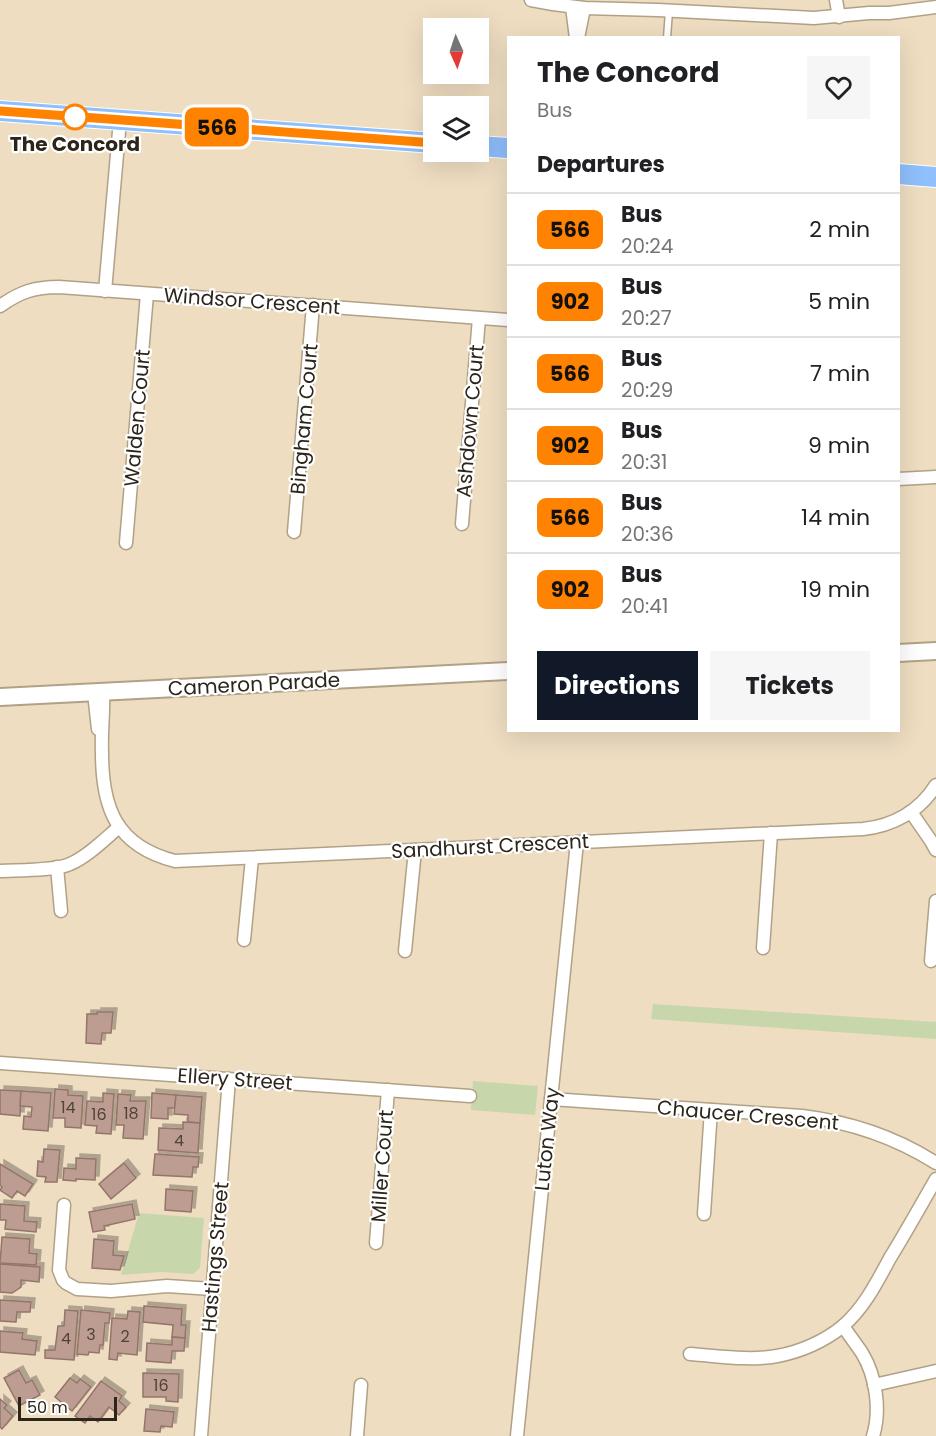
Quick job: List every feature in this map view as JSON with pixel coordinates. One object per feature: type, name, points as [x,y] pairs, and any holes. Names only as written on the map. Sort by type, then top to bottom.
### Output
[{"type":"main road","points":[[0,111],[423,142]]},
{"type":"main road","points":[[489,147],[507,148]]},
{"type":"main road","points":[[900,174],[936,177]]},
{"type":"street","points":[[531,0],[578,8],[662,7],[792,18],[889,13],[936,7]]},
{"type":"street","points":[[836,0],[838,16]]},
{"type":"street","points":[[869,13],[888,7],[935,0]]},
{"type":"street","points":[[577,36],[578,8]]},
{"type":"street","points":[[105,291],[120,120]]},
{"type":"street","name":"Windsor Crescent","points":[[0,305],[16,295],[45,287],[507,320]]},
{"type":"street","name":"Walden Court","points":[[126,543],[147,294]]},
{"type":"street","name":"Bingham Court","points":[[294,532],[313,305]]},
{"type":"street","name":"Ashdown Court","points":[[462,524],[479,318]]},
{"type":"street","points":[[900,479],[936,477]]},
{"type":"street","points":[[900,653],[936,651]]},
{"type":"street","name":"Cameron Parade","points":[[0,697],[507,671]]},
{"type":"street","name":"Sandhurst Crescent","points":[[98,692],[104,710],[102,751],[108,805],[119,827],[141,848],[175,861],[877,827],[901,819],[911,812],[927,798],[936,784]]},
{"type":"street","points":[[911,812],[936,850]]},
{"type":"street","points":[[0,871],[70,864],[119,827]]},
{"type":"street","points":[[763,948],[771,833]]},
{"type":"street","name":"Luton Way","points":[[517,1436],[577,842]]},
{"type":"street","points":[[405,951],[415,850]]},
{"type":"street","points":[[244,940],[252,858]]},
{"type":"street","points":[[57,867],[61,911]]},
{"type":"street","points":[[931,961],[936,901]]},
{"type":"street","name":"Ellery Street","points":[[0,1063],[470,1096]]},
{"type":"street","name":"Hastings Street","points":[[201,1436],[229,1079]]},
{"type":"street","name":"Miller Court","points":[[376,1243],[388,1090]]},
{"type":"street","name":"Chaucer Crescent","points":[[552,1099],[802,1116],[844,1123],[891,1138],[936,1163]]},
{"type":"street","points":[[704,1214],[711,1110]]},
{"type":"street","points":[[690,1354],[744,1358],[777,1356],[795,1352],[813,1344],[843,1326],[863,1303],[876,1283],[936,1179]]},
{"type":"street","points":[[64,1205],[59,1270],[63,1280],[72,1287],[111,1291],[167,1286],[212,1289]]},
{"type":"street","points":[[843,1326],[870,1369],[876,1402],[873,1436]]},
{"type":"street","points":[[873,1385],[936,1371]]},
{"type":"street","points":[[357,1436],[361,1384]]},
{"type":"lane","points":[[662,7],[667,36]]},
{"type":"green space","points":[[653,1004],[936,1022],[936,1039],[651,1019]]},
{"type":"green space","points":[[473,1081],[538,1086],[535,1115],[471,1110]]},
{"type":"green space","points":[[139,1213],[204,1218],[200,1268],[193,1274],[161,1272],[121,1275]]},
{"type":"building","points":[[97,1012],[113,1012],[111,1033],[102,1033],[101,1044],[86,1043],[87,1014],[97,1014]]},
{"type":"building","points":[[55,1089],[68,1090],[68,1095],[83,1096],[81,1128],[65,1127],[65,1118],[53,1118]]},
{"type":"building","points":[[0,1090],[21,1091],[20,1116],[0,1114]]},
{"type":"building","points":[[21,1091],[51,1093],[48,1131],[23,1129],[24,1116],[31,1117],[32,1107],[20,1106]]},
{"type":"building","points":[[103,1093],[114,1094],[111,1134],[96,1133],[97,1126],[85,1125],[87,1101],[103,1102]]},
{"type":"building","points":[[152,1093],[176,1095],[175,1108],[168,1108],[168,1119],[151,1118]]},
{"type":"building","points":[[118,1094],[131,1095],[130,1101],[146,1101],[143,1139],[123,1138],[124,1125],[116,1125]]},
{"type":"building","points":[[176,1095],[202,1097],[200,1123],[188,1122],[188,1115],[174,1114]]},
{"type":"building","points":[[183,1122],[200,1123],[198,1153],[158,1150],[159,1128],[183,1129]]},
{"type":"building","points":[[44,1149],[60,1150],[57,1182],[45,1182],[46,1177],[37,1176],[38,1161],[43,1162]]},
{"type":"building","points":[[155,1154],[199,1157],[198,1167],[193,1167],[192,1177],[153,1175]]},
{"type":"building","points":[[76,1158],[96,1159],[95,1180],[63,1180],[64,1168],[76,1169]]},
{"type":"building","points":[[124,1163],[136,1178],[111,1199],[99,1184]]},
{"type":"building","points":[[0,1164],[33,1184],[25,1196],[17,1191],[12,1198],[0,1190],[2,1187],[0,1185]]},
{"type":"building","points":[[166,1189],[193,1191],[191,1212],[165,1210]]},
{"type":"building","points":[[0,1204],[25,1206],[24,1221],[37,1222],[36,1232],[5,1229],[6,1220],[0,1220]]},
{"type":"building","points":[[132,1204],[135,1219],[104,1226],[105,1230],[93,1232],[89,1212]]},
{"type":"building","points":[[2,1237],[30,1239],[29,1253],[37,1254],[36,1265],[0,1263]]},
{"type":"building","points":[[94,1239],[114,1241],[113,1255],[124,1256],[120,1270],[92,1268]]},
{"type":"building","points":[[0,1264],[40,1267],[39,1282],[21,1280],[21,1287],[12,1293],[0,1292]]},
{"type":"building","points":[[0,1300],[31,1302],[30,1312],[17,1312],[16,1322],[0,1321]]},
{"type":"building","points":[[144,1306],[182,1309],[181,1325],[186,1325],[185,1338],[172,1337],[173,1325],[143,1322]]},
{"type":"building","points":[[65,1310],[78,1311],[74,1360],[45,1358],[45,1350],[55,1350],[58,1326],[64,1326]]},
{"type":"building","points":[[81,1310],[110,1313],[109,1323],[105,1323],[103,1345],[100,1345],[99,1353],[77,1354]]},
{"type":"building","points":[[128,1311],[140,1312],[137,1355],[118,1353],[117,1360],[109,1359],[112,1318],[127,1319]]},
{"type":"building","points":[[0,1331],[23,1333],[22,1339],[37,1341],[35,1355],[0,1352]]},
{"type":"building","points":[[172,1337],[185,1338],[184,1351],[172,1351],[171,1363],[146,1361],[147,1343],[172,1345]]},
{"type":"building","points":[[19,1370],[26,1383],[32,1380],[40,1395],[19,1406],[4,1378]]},
{"type":"building","points":[[143,1373],[179,1374],[178,1402],[166,1401],[166,1397],[143,1397]]},
{"type":"building","points":[[70,1378],[77,1383],[80,1379],[91,1387],[72,1411],[55,1397]]},
{"type":"building","points":[[101,1381],[122,1396],[119,1401],[126,1407],[119,1415],[109,1407],[98,1422],[90,1416],[85,1423],[75,1416]]},
{"type":"building","points":[[0,1399],[7,1405],[4,1408],[13,1416],[2,1429],[0,1427]]},
{"type":"building","points":[[146,1409],[174,1412],[172,1427],[161,1426],[160,1432],[144,1431]]},
{"type":"bus line","name":"566","points":[[0,111],[423,142]]},
{"type":"place","name":"The Concord","points":[[75,117]]}]
